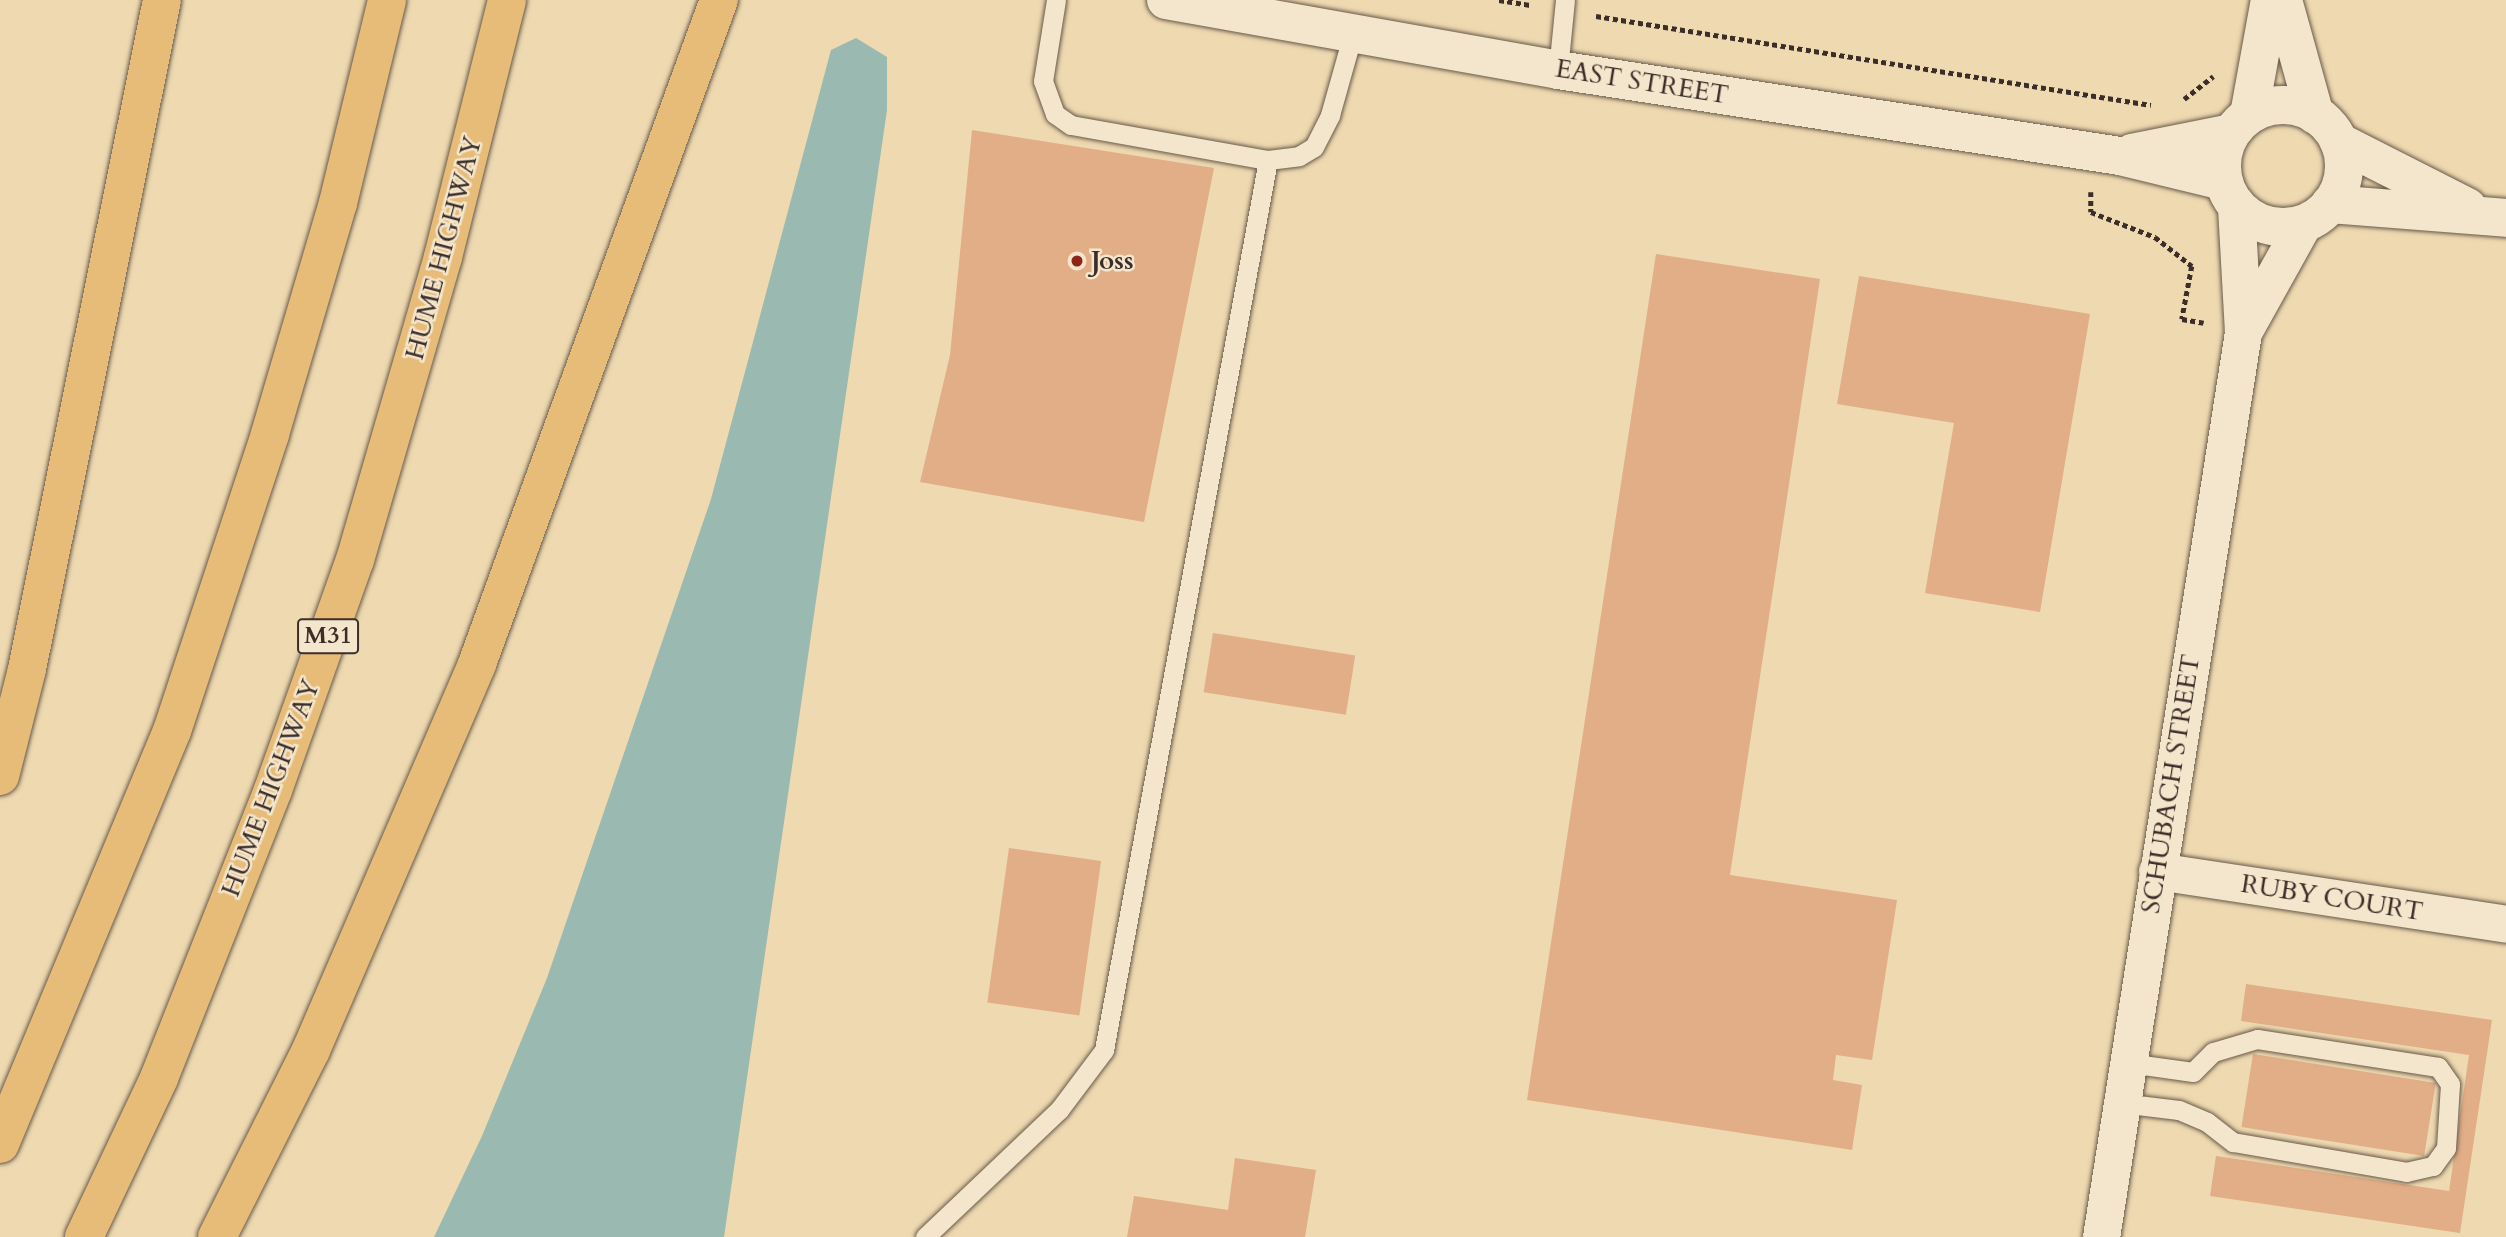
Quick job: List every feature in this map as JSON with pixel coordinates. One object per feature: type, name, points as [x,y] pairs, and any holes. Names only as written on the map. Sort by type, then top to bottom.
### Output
[{"type":"highway","points":[[0,776],[27,669],[162,0]]},
{"type":"highway","points":[[0,1144],[172,731],[270,434],[338,203],[387,0]]},
{"type":"highway","points":[[217,1237],[311,1050],[477,664],[719,0]]},
{"type":"highway","name":"HUME HIGHWAY","points":[[84,1237],[159,1077],[273,790],[355,560],[443,257],[506,6]]},
{"type":"main road","name":"EAST STREET","points":[[1166,0],[1558,70],[2106,154],[2229,193]]},
{"type":"main road","points":[[2270,0],[2240,124],[2222,156],[2229,193],[2267,225],[2317,214],[2494,216]]},
{"type":"main road","points":[[2283,0],[2343,174],[2317,214]]},
{"type":"main road","points":[[2240,124],[2271,106],[2293,106],[2327,128],[2494,216]]},
{"type":"main road","name":"EAST STREET","points":[[2106,154],[2240,124]]},
{"type":"street","name":"SCHUBACH STREET","points":[[2101,1237],[2244,332],[2229,193]]},
{"type":"street","name":"SCHUBACH STREET","points":[[2244,332],[2317,214]]},
{"type":"street","name":"RUBY COURT","points":[[2157,871],[2506,924]]},
{"type":"lane","points":[[1056,0],[1043,81],[1055,114],[1071,125],[1268,160],[1299,156],[1314,147],[1329,116],[1353,33]]},
{"type":"lane","points":[[1558,70],[1565,5]]},
{"type":"lane","points":[[925,1237],[1059,1111],[1104,1050],[1268,160]]},
{"type":"lane","points":[[2122,1103],[2179,1110],[2207,1122],[2233,1142],[2406,1172],[2433,1166],[2446,1148],[2450,1084],[2438,1067],[2257,1039],[2213,1052],[2193,1072],[2128,1063]]},
{"type":"path","points":[[1499,0],[1565,5],[2159,106]]},
{"type":"path","points":[[2182,100],[2224,67]]},
{"type":"path","points":[[2099,97],[2106,154],[2091,212],[2155,237],[2192,267],[2182,319],[2244,332]]},
{"type":"water","points":[[856,38],[887,57],[887,110],[724,1237],[434,1237],[482,1136],[547,978],[711,499],[831,50]]},
{"type":"building","name":"Joss","points":[[972,130],[1214,168],[1144,522],[920,482],[950,355]]},
{"type":"building","points":[[1656,254],[1820,279],[1730,875],[1897,900],[1872,1060],[1836,1055],[1833,1080],[1862,1085],[1852,1150],[1527,1100]]},
{"type":"building","points":[[1859,276],[2090,314],[2040,612],[1925,593],[1954,423],[1837,404]]},
{"type":"building","points":[[1213,633],[1355,656],[1346,715],[1204,692]]},
{"type":"building","points":[[1009,848],[1101,861],[1079,1015],[987,1002]]},
{"type":"building","points":[[2246,984],[2492,1020],[2460,1233],[2210,1196],[2216,1156],[2449,1191],[2469,1055],[2241,1021]]},
{"type":"building","points":[[2253,1054],[2436,1083],[2424,1156],[2241,1127]]},
{"type":"building","points":[[1235,1158],[1316,1170],[1305,1237],[1127,1237],[1134,1196],[1228,1210]]},
{"type":"place","name":"Joss","points":[[1077,261]]}]
